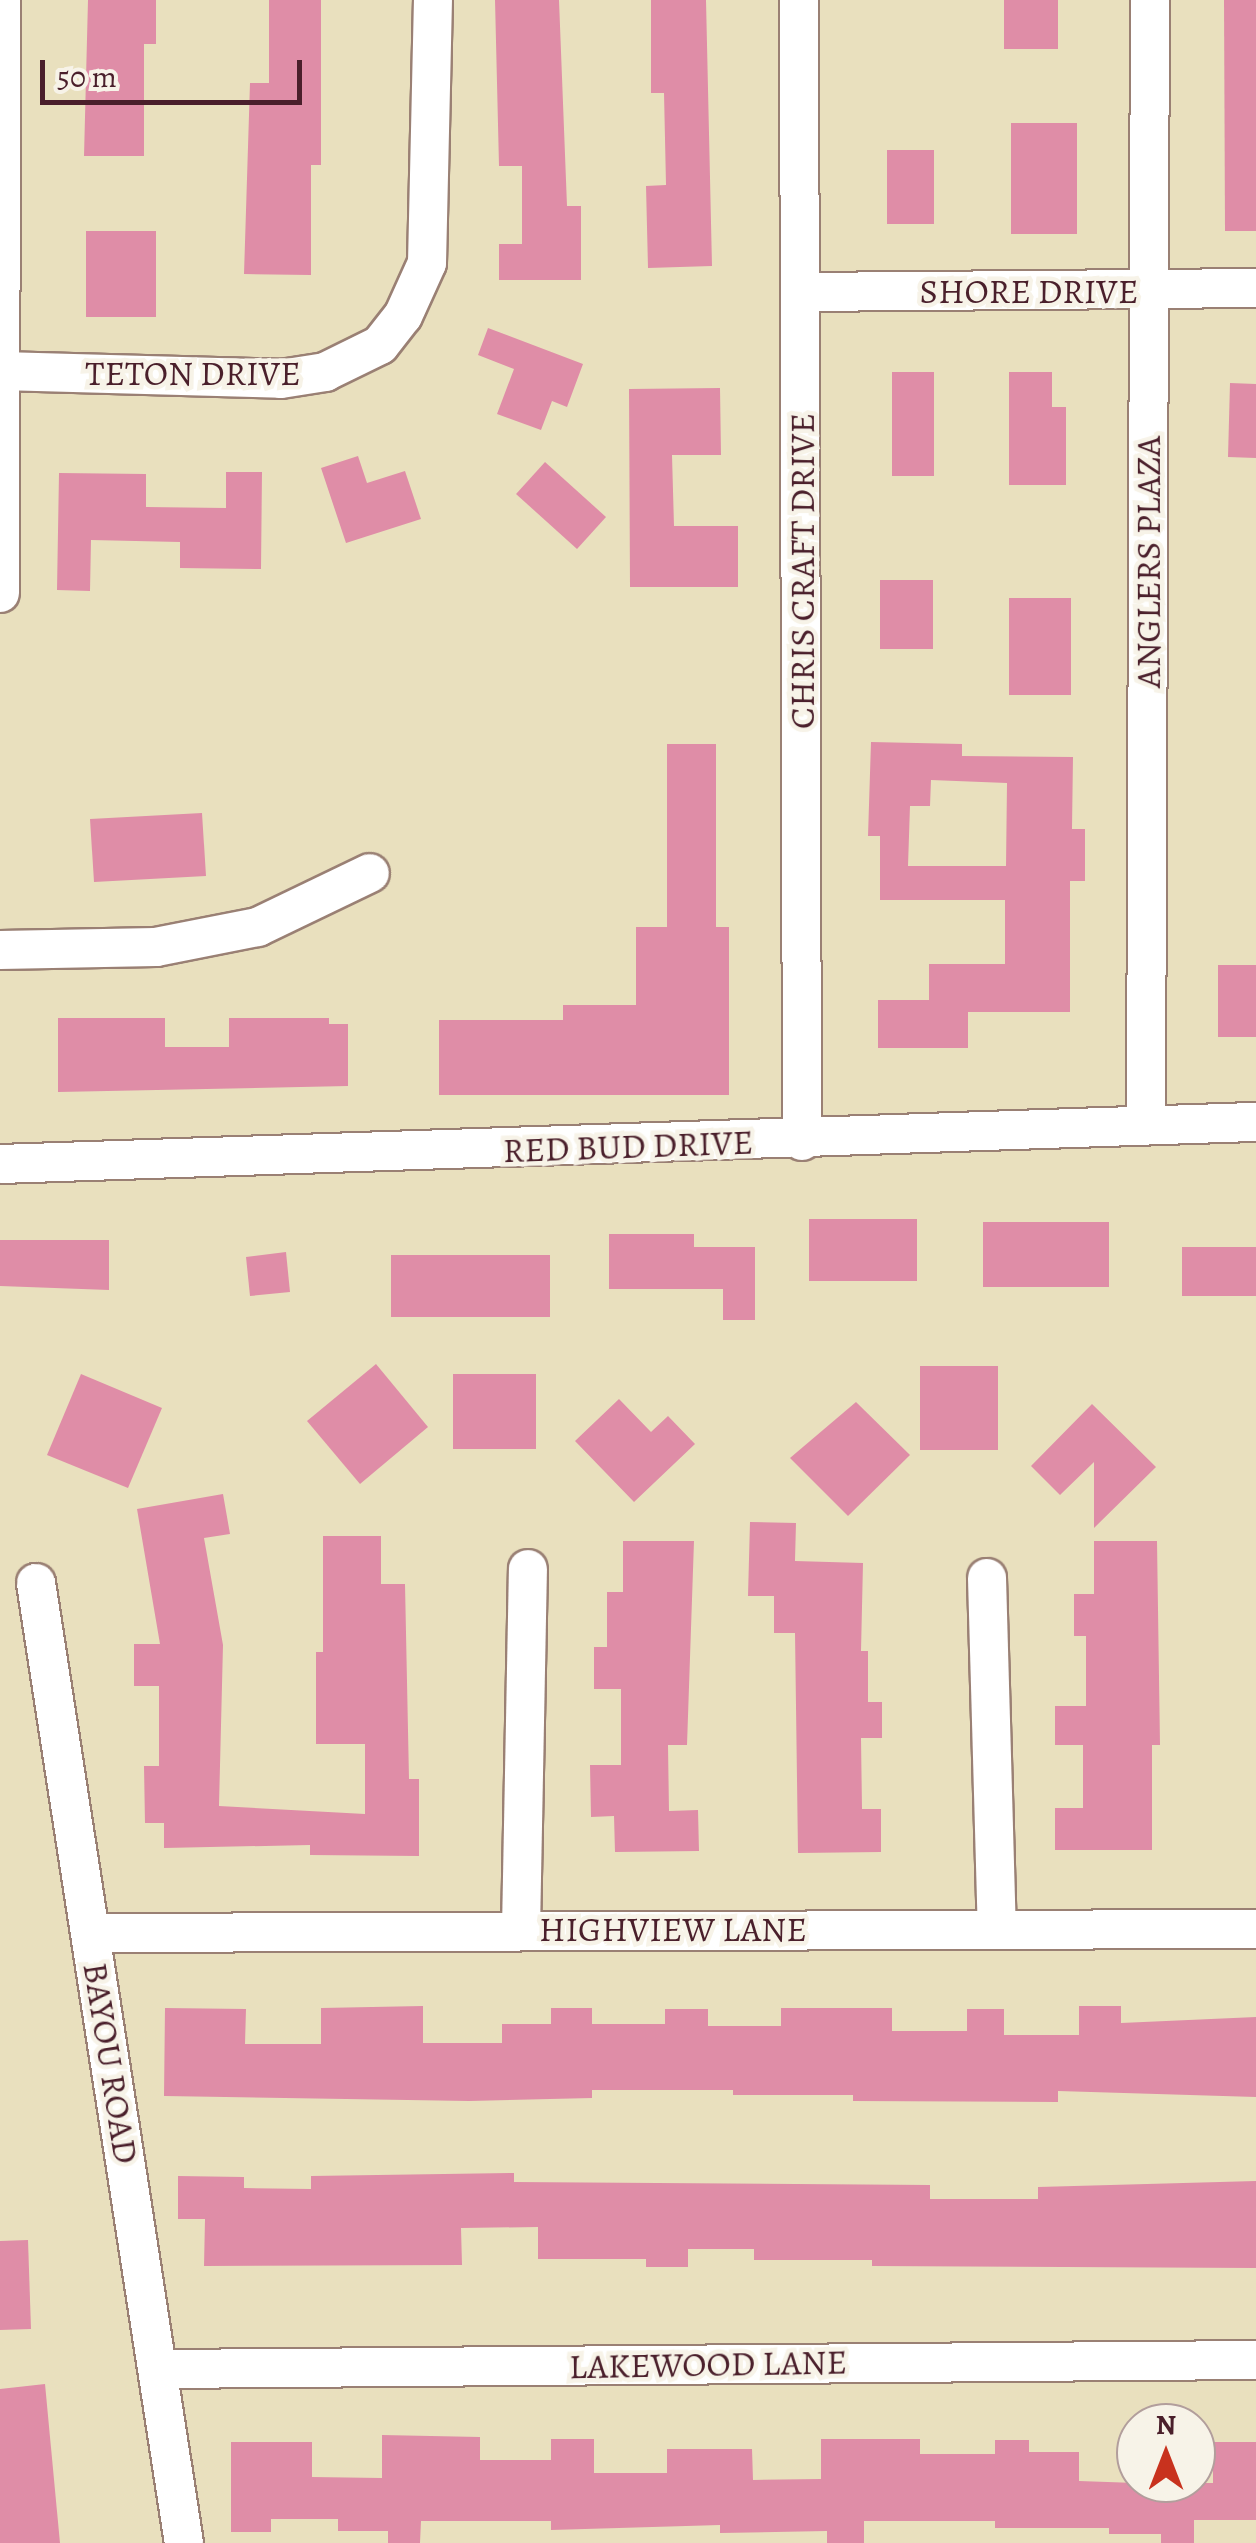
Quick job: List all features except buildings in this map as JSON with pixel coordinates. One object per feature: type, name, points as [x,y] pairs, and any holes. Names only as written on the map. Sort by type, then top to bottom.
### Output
[{"type":"street","points":[[0,593],[1,0]]},
{"type":"street","name":"TETON DRIVE","points":[[2,371],[281,379],[324,372],[380,345],[403,316],[427,263],[433,0]]},
{"type":"street","name":"CHRIS CRAFT DRIVE","points":[[799,0],[802,1141]]},
{"type":"street","name":"ANGLERS PLAZA","points":[[1146,1125],[1150,0]]},
{"type":"street","name":"SHORE DRIVE","points":[[802,292],[1256,288]]},
{"type":"street","points":[[0,950],[156,946],[258,927],[370,873]]},
{"type":"street","name":"RED BUD DRIVE","points":[[0,1164],[802,1141],[1256,1122]]},
{"type":"street","points":[[520,1930],[528,1570]]},
{"type":"street","points":[[987,1578],[996,1928]]},
{"type":"street","name":"BAYOU ROAD","points":[[36,1583],[184,2543]]},
{"type":"street","name":"HIGHVIEW LANE","points":[[91,1933],[1256,1929]]},
{"type":"street","name":"LAKEWOOD LANE","points":[[160,2369],[1256,2360]]}]
